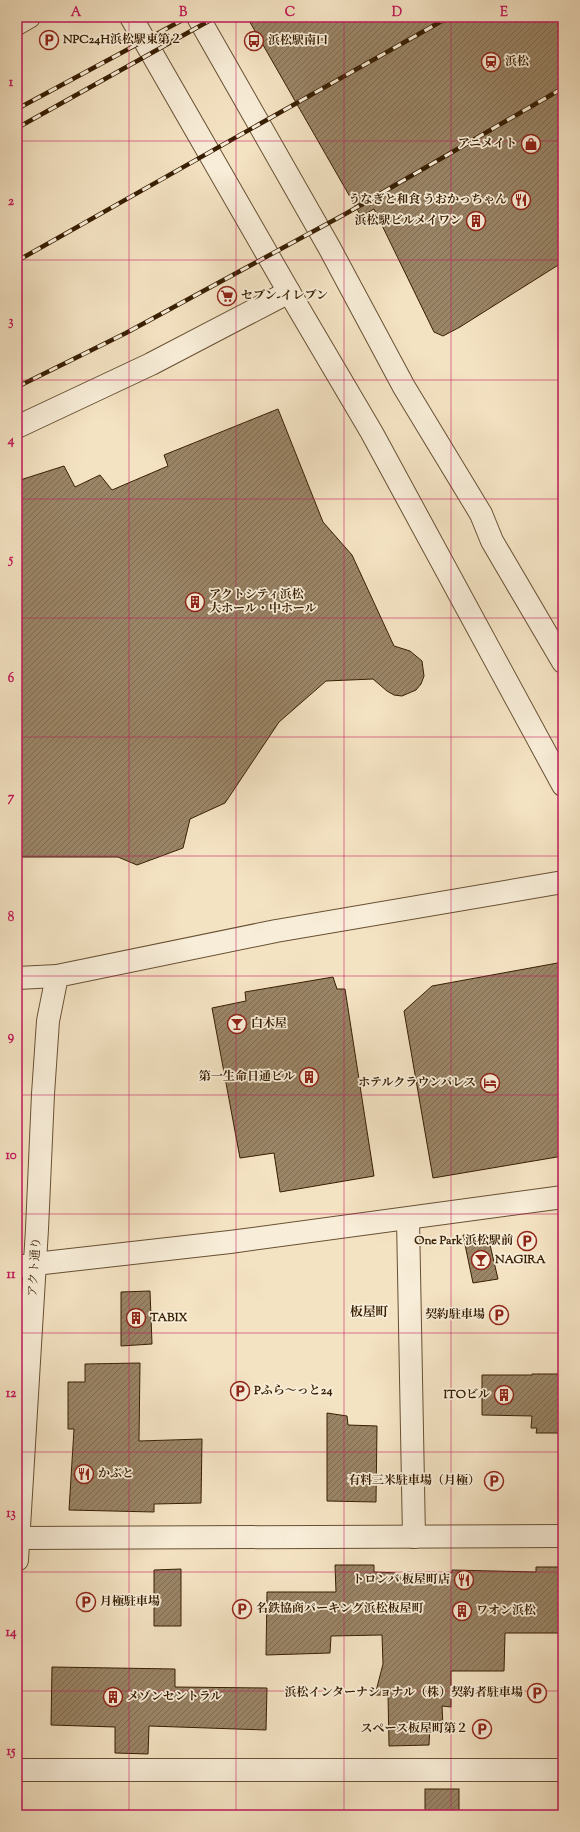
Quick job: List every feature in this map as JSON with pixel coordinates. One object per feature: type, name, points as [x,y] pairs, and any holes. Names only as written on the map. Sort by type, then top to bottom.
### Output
[{"type":"street","points":[[17,24],[29,17]]},
{"type":"street","points":[[131,17],[372,433],[563,785]]},
{"type":"street","points":[[198,17],[329,246],[404,387],[481,514],[492,541],[563,662]]},
{"type":"street","points":[[17,426],[151,364],[289,292]]},
{"type":"street","points":[[17,978],[57,976],[276,931],[563,882]]},
{"type":"street","name":"アクト通り","points":[[17,1560],[26,1266],[48,1021],[57,976]]},
{"type":"street","points":[[26,1266],[230,1242],[563,1197]]},
{"type":"street","points":[[408,1219],[414,1537]]},
{"type":"street","points":[[18,1538],[563,1536]]},
{"type":"street","points":[[17,1770],[563,1770]]},
{"type":"building","points":[[247,17],[563,17],[563,262],[460,327],[443,336],[434,332],[374,209],[361,216]]},
{"type":"building","name":"アクトシティ浜松 大ホール・中ホール","points":[[278,409],[323,522],[352,555],[394,646],[410,651],[422,661],[424,676],[421,684],[416,690],[402,696],[394,695],[387,691],[373,679],[326,681],[279,722],[225,803],[190,819],[183,848],[137,865],[118,857],[17,857],[17,481],[64,466],[75,487],[100,475],[112,490],[168,466],[164,455]]},
{"type":"building","name":"ホテルクラウンパレス","points":[[563,962],[563,1156],[433,1178],[404,1011],[432,986]]},
{"type":"building","name":"第一生命日通ビル","points":[[333,977],[337,989],[345,989],[374,1176],[280,1192],[274,1153],[240,1158],[212,1008],[246,1001],[245,992]]},
{"type":"building","name":"NAGIRA","points":[[463,1235],[488,1236],[498,1279],[473,1283]]},
{"type":"building","name":"TABIX","points":[[150,1291],[152,1344],[121,1346],[121,1292]]},
{"type":"building","points":[[140,1363],[139,1441],[202,1439],[201,1503],[154,1504],[154,1512],[69,1510],[74,1429],[68,1429],[68,1382],[85,1382],[85,1364]]},
{"type":"building","points":[[563,1374],[563,1433],[536,1433],[537,1428],[531,1428],[532,1416],[482,1415],[482,1375]]},
{"type":"building","points":[[327,1413],[347,1416],[348,1425],[377,1426],[376,1502],[327,1501]]},
{"type":"building","points":[[335,1565],[374,1565],[374,1572],[399,1573],[399,1576],[452,1573],[452,1570],[536,1572],[536,1567],[563,1567],[563,1633],[505,1633],[504,1671],[451,1671],[451,1707],[442,1706],[443,1727],[430,1726],[429,1745],[389,1746],[388,1695],[375,1695],[383,1664],[382,1635],[331,1636],[330,1653],[266,1655],[267,1592],[336,1592]]},
{"type":"building","points":[[181,1569],[181,1626],[154,1626],[154,1570]]},
{"type":"building","name":"メゾンセントラル","points":[[52,1667],[175,1669],[175,1687],[267,1688],[266,1730],[149,1726],[148,1754],[115,1753],[115,1727],[51,1725]]},
{"type":"building","points":[[425,1789],[459,1789],[459,1815],[425,1815]]},
{"type":"railway","points":[[17,109],[188,17]]},
{"type":"railway","points":[[17,128],[216,17]]},
{"type":"railway","points":[[17,261],[449,17]]},
{"type":"railway","points":[[17,387],[126,333],[347,213],[563,88]]},
{"type":"place","name":"NPC24H浜松駅東第２","points":[[49,40]]},
{"type":"place","name":"浜松駅南口","points":[[254,41]]},
{"type":"place","name":"浜松","points":[[491,62]]},
{"type":"place","name":"アニメイト","points":[[531,144]]},
{"type":"place","name":"うなぎと和食 うおかっちゃん","points":[[521,200]]},
{"type":"place","name":"浜松駅ビルメイワン","points":[[476,221]]},
{"type":"place","name":"セブン-イレブン","points":[[227,296]]},
{"type":"place","name":"アクトシティ浜松 大ホール・中ホール","points":[[195,602]]},
{"type":"place","name":"白木屋","points":[[237,1024]]},
{"type":"place","name":"第一生命日通ビル","points":[[309,1077]]},
{"type":"place","name":"ホテルクラウンパレス","points":[[490,1083]]},
{"type":"place","name":"One Park 浜松駅前","points":[[527,1241]]},
{"type":"place","name":"NAGIRA","points":[[481,1260]]},
{"type":"place","name":"契約駐車場","points":[[499,1315]]},
{"type":"place","name":"TABIX","points":[[136,1318]]},
{"type":"place","name":"Pふら～っと24","points":[[240,1391]]},
{"type":"place","name":"ITOビル","points":[[504,1395]]},
{"type":"place","name":"かぶと","points":[[84,1474]]},
{"type":"place","name":"有料三米駐車場（月極）","points":[[494,1481]]},
{"type":"place","name":"トロンバ 板屋町店","points":[[464,1580]]},
{"type":"place","name":"月極駐車場","points":[[86,1602]]},
{"type":"place","name":"名鉄協商パーキング浜松板屋町","points":[[242,1609]]},
{"type":"place","name":"ワオン浜松","points":[[462,1611]]},
{"type":"place","name":"浜松インターナショナル（株）契約者駐車場","points":[[537,1693]]},
{"type":"place","name":"メゾンセントラル","points":[[113,1697]]},
{"type":"place","name":"スペース板屋町第２","points":[[482,1729]]},
{"type":"district","name":"板屋町","points":[[369,1313]]}]
